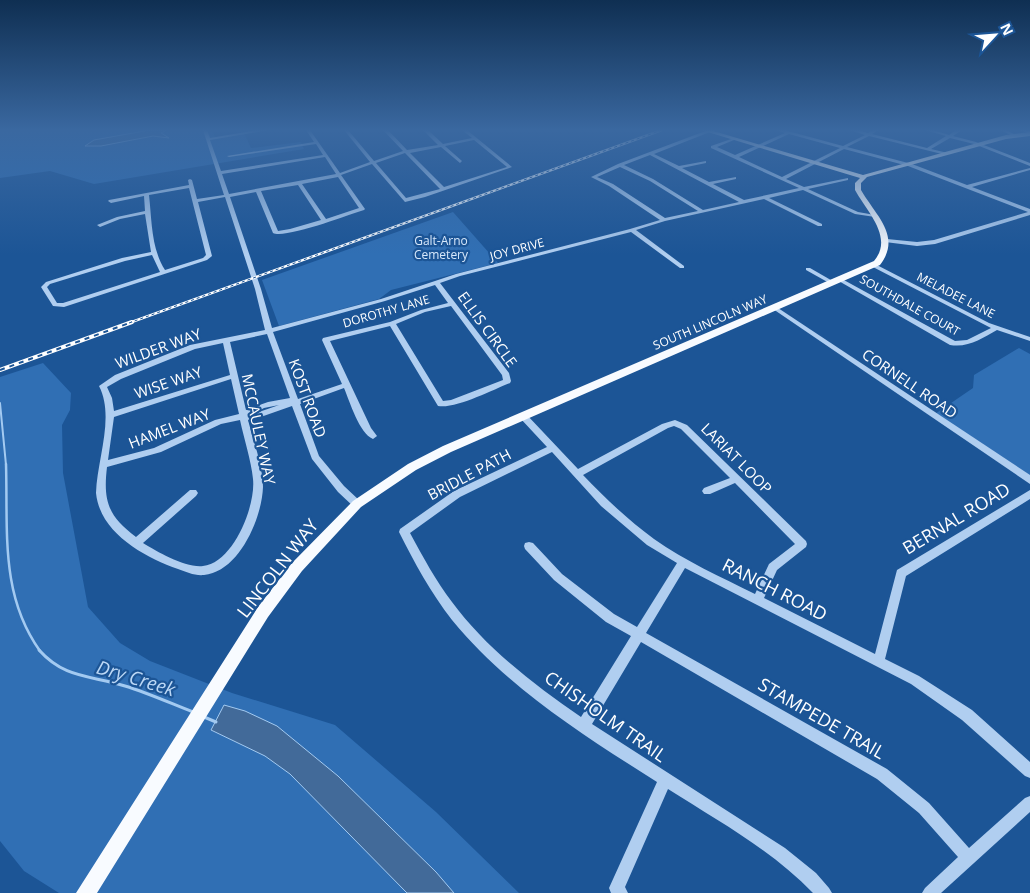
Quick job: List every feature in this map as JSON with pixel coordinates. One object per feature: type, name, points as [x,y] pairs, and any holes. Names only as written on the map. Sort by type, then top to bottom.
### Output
[{"type":"main road","points":[[844,172],[863,177]]},
{"type":"main road","points":[[873,265],[885,255],[887,241],[858,190],[858,183],[863,177],[880,172]]},
{"type":"main road","name":"SOUTH LINCOLN WAY","points":[[357,504],[432,456],[873,265]]},
{"type":"main road","name":"LINCOLN WAY","points":[[86,893],[248,636],[297,567],[357,504]]},
{"type":"street","points":[[219,173],[227,172]]},
{"type":"street","points":[[258,190],[276,233],[292,231],[362,209],[336,172]]},
{"type":"street","points":[[196,201],[299,183],[347,172]]},
{"type":"street","points":[[381,172],[404,200],[493,172]]},
{"type":"street","points":[[426,172],[443,189]]},
{"type":"street","points":[[605,172],[593,177],[611,185],[664,220]]},
{"type":"street","points":[[636,172],[654,179],[667,191],[702,211]]},
{"type":"street","points":[[685,172],[742,201]]},
{"type":"street","points":[[766,172],[857,213],[873,216]]},
{"type":"street","points":[[782,179],[797,172]]},
{"type":"street","points":[[925,172],[1030,212]]},
{"type":"street","points":[[966,187],[1020,172]]},
{"type":"street","name":"KOST ROAD","points":[[219,173],[250,264],[270,331],[315,457],[340,489],[357,504]]},
{"type":"street","points":[[708,184],[734,178]]},
{"type":"street","name":"JOY DRIVE","points":[[270,331],[383,300],[436,282],[664,220],[846,178]]},
{"type":"street","points":[[284,179],[286,185]]},
{"type":"street","points":[[153,253],[124,259],[48,283],[44,287],[56,305],[64,305],[206,259],[209,256],[190,180]]},
{"type":"street","points":[[299,183],[324,220]]},
{"type":"street","points":[[111,201],[191,186]]},
{"type":"street","points":[[146,194],[153,253],[164,273]]},
{"type":"street","points":[[764,197],[820,225]]},
{"type":"street","points":[[100,225],[119,218],[148,212]]},
{"type":"street","points":[[887,241],[917,244],[935,242],[1030,212]]},
{"type":"street","points":[[632,230],[682,267]]},
{"type":"street","name":"MELADEE LANE","points":[[873,265],[996,328],[1030,339]]},
{"type":"street","points":[[808,269],[837,281]]},
{"type":"street","name":"SOUTHDALE COURT","points":[[837,281],[961,345],[996,328]]},
{"type":"street","name":"ELLIS CIRCLE","points":[[392,323],[441,404],[452,403],[504,382],[507,378],[436,282]]},
{"type":"street","name":"DOROTHY LANE","points":[[326,340],[392,323],[423,311],[452,304]]},
{"type":"street","name":"CORNELL ROAD","points":[[775,308],[1030,480]]},
{"type":"street","name":"WILDER WAY","points":[[214,568],[205,571],[192,570],[144,549],[122,531],[110,516],[100,497],[111,415],[110,400],[104,386],[177,353],[270,331]]},
{"type":"street","points":[[326,340],[367,430],[373,436]]},
{"type":"street","name":"MCCAULEY WAY","points":[[214,568],[232,554],[245,535],[256,507],[258,478],[226,341]]},
{"type":"street","name":"WISE WAY","points":[[111,415],[155,403],[199,385],[234,376]]},
{"type":"street","name":"HAMEL WAY","points":[[104,465],[166,447],[216,424],[244,416],[252,417],[286,407],[295,401],[346,385]]},
{"type":"street","name":"RANCH ROAD","points":[[523,416],[576,474],[623,521],[683,562],[879,661],[939,694],[967,714],[1030,771]]},
{"type":"street","name":"LARIAT LOOP","points":[[576,474],[665,426],[676,423],[684,427],[802,544],[773,567],[758,600]]},
{"type":"street","name":"BRIDLE PATH","points":[[404,532],[457,494],[553,448]]},
{"type":"street","points":[[707,492],[736,479]]},
{"type":"street","points":[[136,543],[193,493]]},
{"type":"street","name":"BERNAL ROAD","points":[[879,661],[901,573],[1030,494]]},
{"type":"street","name":"CHISHOLM TRAIL","points":[[404,532],[439,592],[471,633],[518,678],[584,725],[780,853],[824,893]]},
{"type":"street","name":"STAMPEDE TRAIL","points":[[528,546],[575,593],[638,635],[882,774],[924,808],[968,857]]},
{"type":"street","points":[[584,725],[683,562]]},
{"type":"street","points":[[620,893],[617,888],[665,779]]},
{"type":"street","points":[[930,893],[1030,803]]},
{"type":"green space","points":[[0,172],[45,172],[0,178]]},
{"type":"green space","points":[[52,172],[168,172],[94,184]]},
{"type":"green space","name":"Galt-Arno Cemetery","points":[[453,212],[498,263],[391,290],[379,299],[279,326],[262,280]]},
{"type":"green space","points":[[1019,348],[1030,354],[1030,477],[935,414],[973,388],[974,375]]},
{"type":"green space","points":[[43,363],[71,393],[70,410],[62,425],[63,473],[88,607],[120,643],[150,661],[232,693],[335,725],[436,812],[519,893],[59,893],[24,871],[0,841],[0,377]]},
{"type":"shaded area","points":[[224,705],[245,711],[277,726],[338,776],[436,872],[454,893],[407,893],[290,774],[265,756],[211,730]]},
{"type":"waterway","name":"Dry Creek","points":[[0,403],[6,465]]},
{"type":"waterway","points":[[6,464],[7,538],[12,585],[18,608],[27,630],[40,651]]},
{"type":"waterway","name":"Dry Creek","points":[[40,651],[58,666],[68,671],[134,689],[193,712]]},
{"type":"waterway","name":"Dry Creek","points":[[204,717],[216,722]]},
{"type":"railway","points":[[129,323],[547,172]]},
{"type":"railway","points":[[0,370],[132,322]]}]
